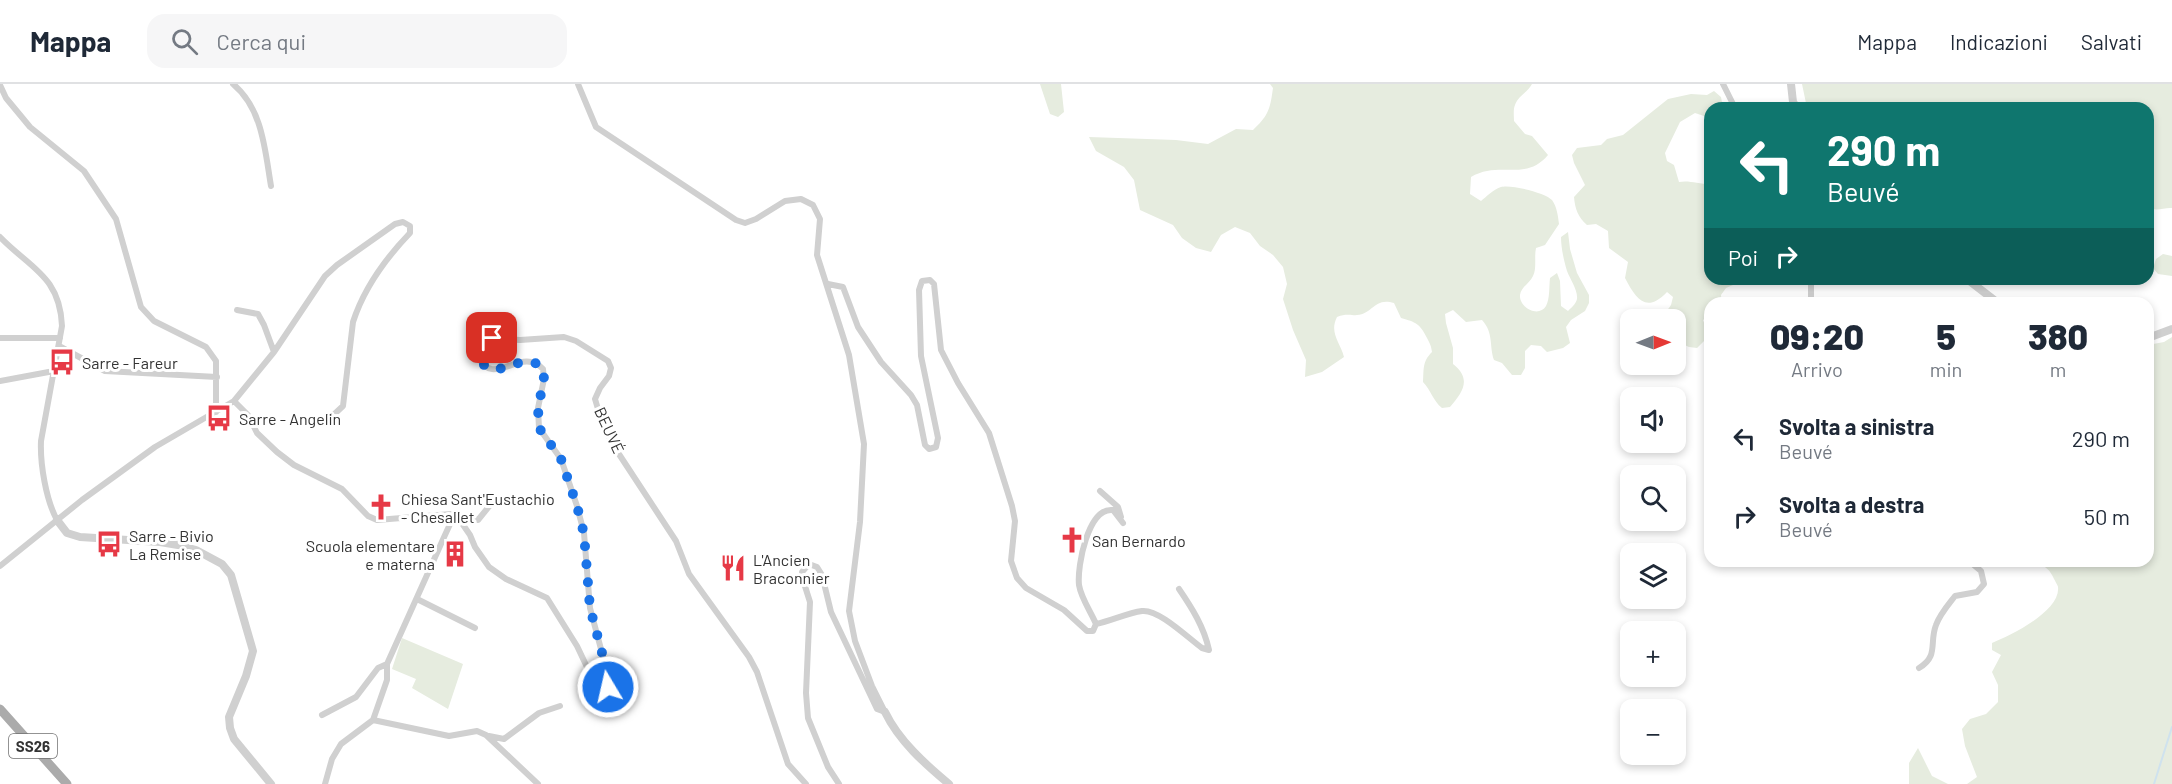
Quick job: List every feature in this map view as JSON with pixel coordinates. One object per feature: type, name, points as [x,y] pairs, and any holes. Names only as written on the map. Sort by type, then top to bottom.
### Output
[{"type":"main road","name":"SS26","points":[[0,709],[67,784]]},
{"type":"street","points":[[233,84],[246,95],[261,129],[271,186]]},
{"type":"street","points":[[578,84],[596,127],[736,220],[745,223],[756,219],[785,201],[801,199],[813,205],[820,219],[817,255],[849,355],[864,444],[860,522],[849,611],[855,641],[872,686],[885,712],[905,741],[926,765],[949,784]]},
{"type":"street","points":[[1723,84],[1732,102]]},
{"type":"street","points":[[1791,84],[1793,102]]},
{"type":"street","points":[[0,85],[6,98],[30,127],[84,171],[116,219],[141,307],[154,321],[206,347],[216,361],[216,412]]},
{"type":"street","points":[[0,566],[82,500],[155,447],[234,401],[274,352],[325,276],[395,224],[403,222],[410,226],[410,233],[388,257],[357,308],[352,322],[343,406],[327,421]]},
{"type":"street","points":[[0,237],[36,267],[48,281],[61,311],[60,338],[41,441],[44,473],[57,520],[67,532],[80,537],[160,542],[196,550],[222,564],[231,575],[253,651],[246,676],[229,717],[230,728],[234,740],[270,784]]},
{"type":"street","points":[[828,284],[843,287],[858,327],[881,362],[911,395],[917,405],[925,446],[929,449],[936,447],[938,438],[921,356],[919,290],[922,281],[930,280],[934,284],[941,350],[957,383],[989,433],[1012,506],[1015,521],[1011,561],[1017,578],[1026,588],[1064,610],[1087,631],[1093,631],[1096,624],[1080,587],[1078,569],[1088,529],[1103,512],[1109,509],[1113,510],[1123,523],[1118,507],[1100,491]]},
{"type":"street","points":[[1975,285],[1990,297]]},
{"type":"street","points":[[237,310],[258,314],[274,352]]},
{"type":"street","points":[[2154,336],[2172,328]]},
{"type":"street","name":"BEUVÉ","points":[[457,516],[465,526],[474,547],[489,567],[506,579],[547,598],[578,646],[596,686],[606,690],[609,679],[590,608],[584,534],[565,469],[539,428],[538,408],[544,379],[543,369],[534,362],[525,361],[502,369],[488,369],[478,356],[482,342],[492,338],[520,340],[564,337],[576,341],[608,361],[611,368],[609,376],[595,399],[613,445],[671,533],[689,574],[749,657],[757,672],[788,764],[806,784]]},
{"type":"street","points":[[0,338],[60,338]]},
{"type":"street","points":[[58,346],[105,371],[217,377]]},
{"type":"street","points":[[0,381],[54,371]]},
{"type":"street","points":[[234,401],[248,415],[257,433],[277,452],[294,465],[342,489],[368,516],[378,520],[451,514],[478,520],[491,504]]},
{"type":"street","points":[[325,784],[332,759],[341,744],[373,720],[387,680],[387,664],[451,522],[457,516]]},
{"type":"street","points":[[839,784],[828,767],[808,718],[806,693],[810,602],[802,580],[802,572],[809,564],[817,567],[822,575],[831,612],[843,639],[877,709],[885,712]]},
{"type":"street","points":[[1919,668],[1930,660],[1934,628],[1954,596],[1977,592],[1984,584],[1981,571],[1976,567]]},
{"type":"street","points":[[1096,624],[1141,611],[1150,612],[1202,648],[1209,650],[1207,638],[1179,589]]},
{"type":"street","points":[[417,599],[475,628]]},
{"type":"street","points":[[322,715],[357,697],[378,668],[387,664]]},
{"type":"street","points":[[373,720],[449,736],[477,731],[504,739],[539,713],[560,706]]},
{"type":"street","points":[[486,735],[538,784]]},
{"type":"shaded area","points":[[1040,84],[1061,84],[1064,112],[1058,117],[1050,114]]},
{"type":"shaded area","points":[[1270,84],[1532,84],[1516,102],[1514,121],[1525,134],[1532,136],[1548,155],[1540,163],[1531,167],[1492,170],[1471,177],[1470,194],[1481,201],[1498,188],[1506,186],[1536,192],[1552,200],[1559,224],[1545,245],[1536,248],[1534,273],[1520,295],[1523,304],[1530,310],[1543,310],[1548,300],[1550,278],[1557,273],[1560,281],[1561,306],[1568,311],[1575,304],[1576,292],[1567,271],[1561,237],[1568,232],[1577,273],[1589,295],[1589,303],[1585,311],[1571,320],[1566,327],[1570,343],[1563,348],[1547,352],[1541,346],[1531,345],[1525,351],[1525,368],[1521,375],[1512,375],[1502,363],[1494,360],[1490,335],[1482,320],[1466,322],[1453,310],[1445,314],[1453,348],[1453,364],[1462,375],[1464,385],[1450,407],[1442,408],[1423,382],[1425,362],[1432,352],[1424,333],[1417,324],[1401,318],[1394,303],[1382,302],[1362,314],[1337,317],[1334,328],[1344,357],[1322,372],[1305,377],[1306,360],[1283,299],[1287,284],[1283,267],[1273,255],[1260,246],[1250,233],[1235,227],[1221,235],[1211,252],[1196,248],[1182,238],[1173,225],[1140,210],[1134,180],[1124,167],[1096,151],[1089,137],[1176,140],[1208,144],[1236,129],[1253,130],[1268,111],[1273,88]]},
{"type":"shaded area","points":[[1802,84],[2172,84],[2172,208],[2154,208],[2154,102],[1806,102]]},
{"type":"shaded area","points":[[1714,91],[1721,97],[1722,102],[1704,102],[1704,116],[1695,113],[1680,122],[1665,153],[1667,161],[1674,165],[1679,182],[1704,183],[1704,285],[1733,285],[1726,288],[1721,297],[1704,297],[1704,341],[1697,348],[1686,346],[1686,309],[1668,309],[1673,297],[1667,292],[1653,302],[1642,301],[1633,292],[1625,278],[1628,262],[1609,248],[1608,231],[1596,224],[1587,225],[1579,216],[1574,197],[1585,185],[1572,155],[1577,148],[1601,145],[1607,139],[1623,135],[1668,99],[1691,94],[1707,95]]},
{"type":"shaded area","points":[[2163,254],[2172,256],[2172,276],[2158,274],[2154,269],[2156,259]]},
{"type":"shaded area","points":[[2172,337],[2172,784],[1967,784],[1977,777],[1965,746],[1962,729],[1970,719],[1986,714],[1998,702],[1998,685],[1992,672],[2001,655],[1992,650],[1992,643],[2033,621],[2051,605],[2057,596],[2058,587],[2045,567],[2154,567],[2154,344],[2164,342]]},
{"type":"shaded area","points":[[402,638],[463,664],[448,709],[412,688],[416,679],[392,669]]},
{"type":"shaded area","points":[[1918,748],[1932,776],[1948,784],[1909,784],[1909,763]]},
{"type":"waterway","points":[[2154,784],[2172,727]]},
{"type":"place","name":"Sarre - Fareur","points":[[62,362]]},
{"type":"place","name":"Sarre - Angelin","points":[[219,418]]},
{"type":"place","name":"Chiesa Sant'Eustachio - Chesallet","points":[[381,507]]},
{"type":"place","name":"San Bernardo","points":[[1072,540]]},
{"type":"place","name":"Sarre - Bivio La Remise","points":[[109,544]]},
{"type":"place","name":"Scuola elementare e materna","points":[[455,554]]},
{"type":"place","name":"L'Ancien Braconnier","points":[[733,568]]},
{"type":"route","points":[[492,338],[482,342],[478,356],[488,369],[502,369],[525,361],[540,365],[545,374],[538,408],[539,428],[561,459],[577,506],[586,549],[590,608],[609,679],[608,687]]}]
